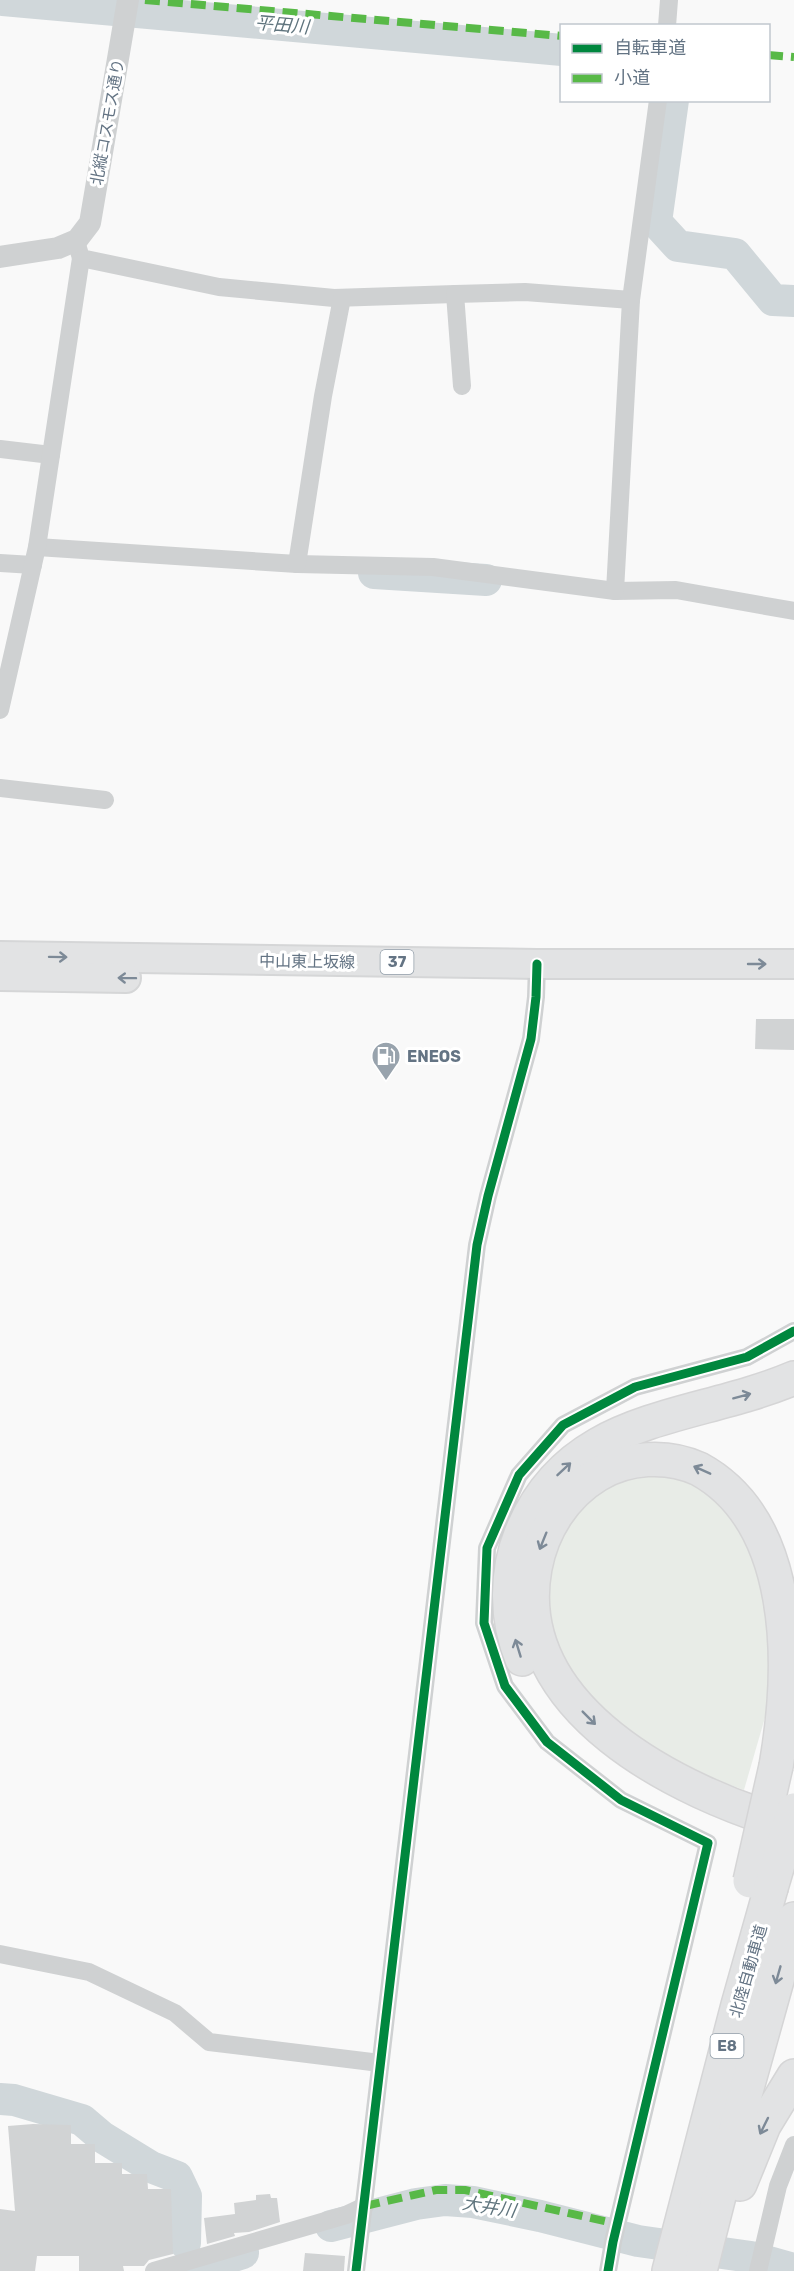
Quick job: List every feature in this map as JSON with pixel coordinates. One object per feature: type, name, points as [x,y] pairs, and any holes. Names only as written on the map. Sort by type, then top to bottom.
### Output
[{"type":"highway","points":[[794,1378],[756,1393],[669,1415],[603,1440],[578,1456],[540,1496],[528,1518],[517,1543],[509,1592],[510,1614],[521,1657],[543,1696],[558,1716],[598,1755],[621,1771],[678,1803],[737,1828],[794,1846]]},
{"type":"highway","points":[[761,1885],[776,1766],[790,1690],[792,1656],[789,1596],[775,1546],[751,1506],[734,1489],[692,1465],[670,1460],[651,1460],[614,1467],[597,1476],[580,1489],[554,1517],[537,1558],[532,1601],[542,1648],[554,1672],[568,1695],[586,1716],[628,1750],[656,1768],[712,1796],[744,1809],[794,1826]]},
{"type":"highway","name":"北陸自動車道","points":[[703,2210],[761,1885],[794,1810]]},
{"type":"highway","name":"北陸自動車道","points":[[703,2210],[794,1919]]},
{"type":"highway","points":[[680,2269],[703,2210],[764,2125],[794,2076]]},
{"type":"highway","points":[[703,2210],[712,2271]]},
{"type":"main road","name":"中山東上坂線","points":[[0,956],[794,983]]},
{"type":"main road","name":"中山東上坂線","points":[[0,976],[537,973],[794,964]]},
{"type":"street","points":[[667,24],[669,0]]},
{"type":"street","name":"北縦コスモス通り","points":[[79,249],[90,223],[126,9]]},
{"type":"street","points":[[615,591],[631,300],[658,102]]},
{"type":"street","points":[[0,257],[58,248],[79,249],[219,287],[342,298],[525,292],[631,300]]},
{"type":"street","points":[[0,710],[35,556],[79,249]]},
{"type":"street","points":[[455,294],[462,386]]},
{"type":"street","points":[[297,564],[323,396],[342,298]]},
{"type":"street","points":[[0,449],[51,455]]},
{"type":"street","points":[[0,563],[35,556],[433,567],[615,591],[676,590],[794,611]]},
{"type":"street","points":[[0,788],[105,800]]},
{"type":"street","points":[[356,2271],[477,1245],[531,1039],[537,973]]},
{"type":"street","points":[[608,2271],[614,2236],[708,1843],[621,1800],[547,1742],[505,1686],[484,1623],[487,1548],[519,1475],[563,1425],[635,1387],[747,1357],[794,1331]]},
{"type":"street","points":[[0,1954],[89,1972],[176,2013],[209,2042],[380,2063]]},
{"type":"street","points":[[758,2269],[777,2186],[794,2145]]},
{"type":"street","points":[[154,2271],[192,2265],[364,2208]]},
{"type":"shaded area","points":[[668,1473],[708,1489],[768,1562],[771,1697],[744,1790],[677,1765],[617,1727],[578,1684],[549,1630],[549,1559],[571,1514],[598,1488],[629,1477]]},
{"type":"building","points":[[756,1019],[794,1019],[794,1050],[755,1049]]},
{"type":"building","points":[[71,2125],[71,2144],[95,2144],[95,2163],[122,2163],[122,2174],[147,2174],[148,2189],[171,2189],[173,2254],[149,2260],[144,2266],[123,2266],[124,2271],[79,2271],[79,2256],[37,2256],[35,2271],[0,2271],[0,2209],[15,2211],[8,2126]]},
{"type":"building","points":[[270,2194],[271,2198],[277,2198],[280,2222],[249,2232],[234,2233],[235,2236],[207,2244],[204,2218],[235,2214],[234,2203],[256,2200],[256,2195]]},
{"type":"building","points":[[305,2253],[345,2256],[344,2271],[303,2271]]},
{"type":"waterway","name":"平田川","points":[[3,0],[560,50]]},
{"type":"waterway","name":"平田川","points":[[673,102],[656,222],[678,246],[735,254],[773,300],[794,301]]},
{"type":"waterway","points":[[374,573],[486,580]]},
{"type":"waterway","name":"大井川","points":[[0,2099],[14,2100],[82,2120],[102,2137],[151,2167],[177,2177],[186,2196],[185,2243]]},
{"type":"waterway","name":"大井川","points":[[331,2226],[416,2204],[445,2200],[473,2202],[638,2241],[751,2257],[794,2269]]},
{"type":"waterway","name":"大井川","points":[[187,2271],[243,2253]]},
{"type":"marked path","points":[[145,0],[560,36]]},
{"type":"marked path","points":[[770,55],[794,57]]},
{"type":"marked path","points":[[365,2206],[436,2190],[465,2190],[618,2224]]},
{"type":"cycle path","points":[[356,2271],[477,1245],[531,1039],[537,964]]},
{"type":"cycle path","points":[[608,2271],[708,1843],[621,1800],[547,1742],[505,1686],[484,1623],[487,1548],[519,1475],[563,1425],[635,1387],[747,1357],[794,1331]]},
{"type":"place","name":"ENEOS","points":[[386,1082]]}]
